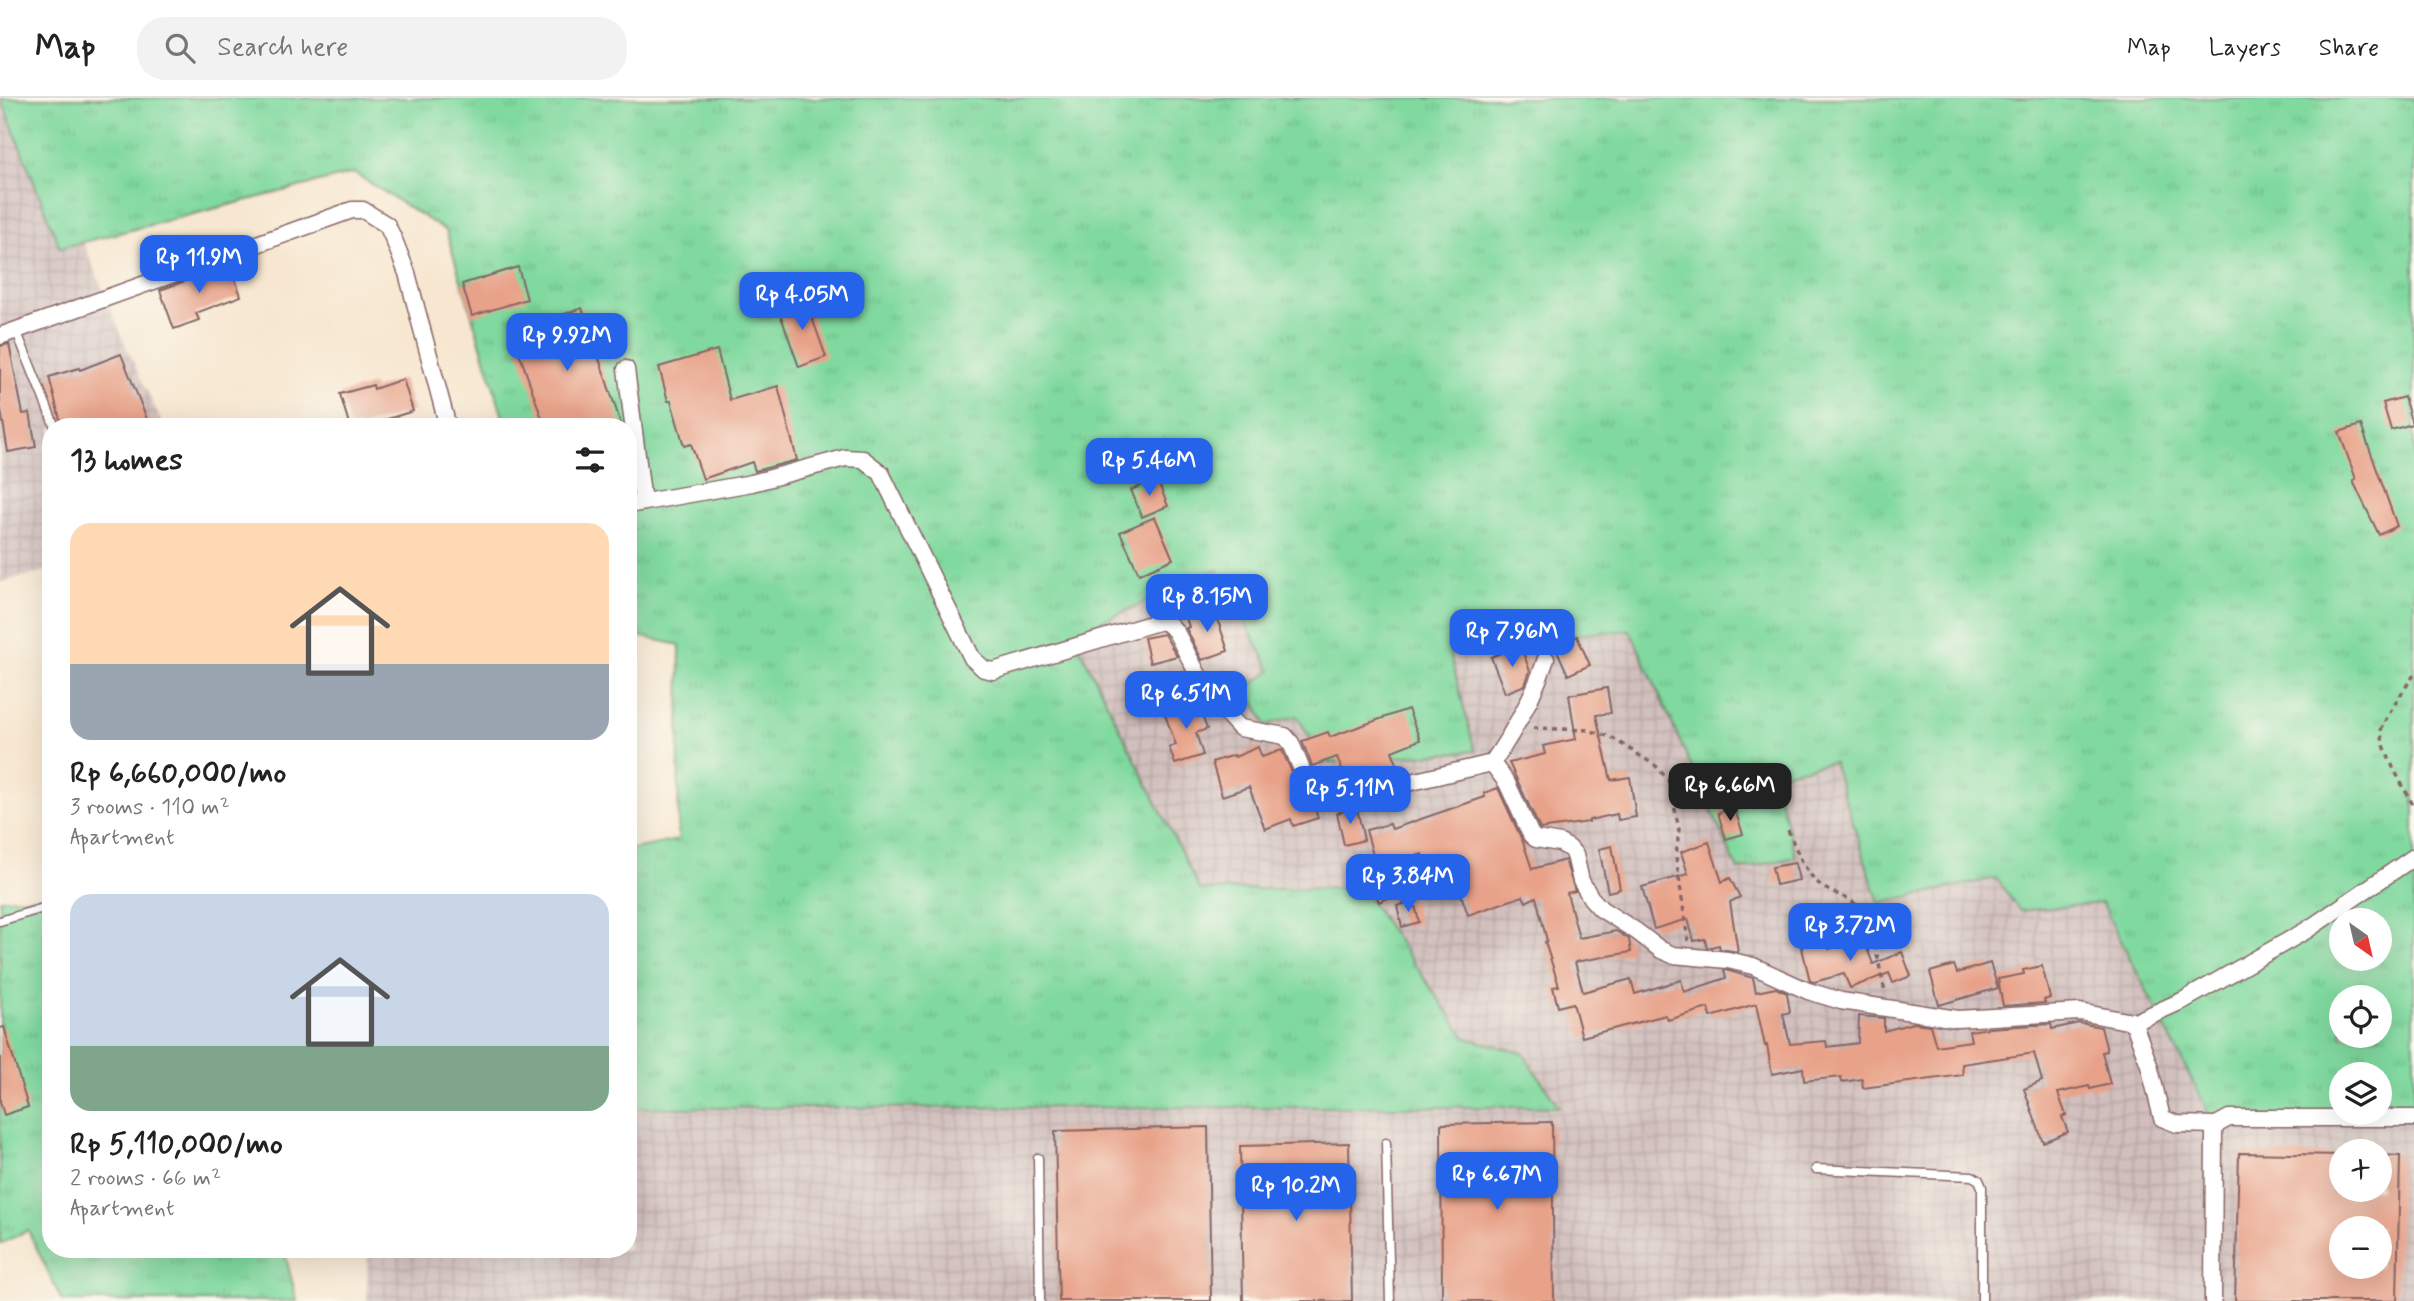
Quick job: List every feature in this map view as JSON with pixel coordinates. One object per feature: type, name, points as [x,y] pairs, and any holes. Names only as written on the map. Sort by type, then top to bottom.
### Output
[{"type":"street","points":[[8,333],[352,210],[363,210],[387,225],[394,240],[407,273],[446,418]]},
{"type":"street","points":[[626,369],[630,418]]},
{"type":"street","points":[[637,504],[752,483],[845,458],[863,459],[881,473],[972,658],[984,668],[993,671],[1161,621],[1176,632],[1208,694],[1240,728],[1284,736],[1291,743],[1304,775],[1322,792],[1340,796],[1361,794],[1492,763],[1517,728],[1537,687],[1546,659]]},
{"type":"street","points":[[1492,763],[1507,783],[1531,835],[1535,839],[1560,843],[1569,848],[1575,855],[1581,881],[1591,898],[1601,909],[1661,950],[1673,955],[1728,960],[1753,966],[1808,991],[1840,1001],[1957,1019],[2080,1012],[2133,1021],[2154,1015],[2307,930],[2414,857]]},
{"type":"street","points":[[2133,1021],[2149,1065],[2162,1118],[2177,1124],[2216,1125],[2229,1118],[2414,1118]]},
{"type":"street","points":[[2213,1301],[2216,1125]]},
{"type":"lane","points":[[8,333],[50,418]]},
{"type":"lane","points":[[0,921],[42,908]]},
{"type":"lane","points":[[1386,1143],[1390,1301]]},
{"type":"lane","points":[[1038,1158],[1040,1301]]},
{"type":"lane","points":[[1816,1169],[1972,1176],[1979,1180],[1982,1187],[1982,1301]]},
{"type":"path","points":[[2414,675],[2384,720],[2381,730],[2388,754],[2414,807]]},
{"type":"path","points":[[1517,728],[1588,730],[1612,737],[1657,766],[1669,781],[1679,829],[1676,857],[1691,957]]},
{"type":"path","points":[[1788,830],[1813,878],[1824,888],[1857,905],[1868,924],[1890,1010]]},
{"type":"shaded area","points":[[0,98],[2414,98],[2414,1301],[367,1301],[367,1258],[637,1258],[637,848],[904,795],[823,256],[478,338],[446,231],[354,173],[83,242],[128,351],[160,418],[42,418],[42,572],[0,582]]},
{"type":"green space","points":[[1,98],[2414,98],[2414,1120],[2392,1120],[2392,1062],[2329,1062],[2329,1118],[2210,1116],[2102,903],[2020,911],[1996,878],[1879,903],[1833,762],[1773,775],[1796,857],[1738,870],[1630,630],[1448,646],[1475,751],[1325,763],[1297,716],[1266,725],[1247,688],[1271,671],[1217,570],[1073,634],[1200,890],[1361,888],[1466,1038],[1523,1053],[1559,1107],[637,1108],[637,848],[678,840],[680,645],[637,636],[637,418],[503,418],[446,231],[354,173],[60,248]]},
{"type":"green space","points":[[42,897],[42,1258],[286,1258],[297,1301],[62,1301],[28,1230],[0,1244],[0,899]]},
{"type":"building","points":[[230,265],[241,296],[196,313],[199,320],[174,329],[160,290]]},
{"type":"building","points":[[518,267],[527,299],[472,316],[462,284]]},
{"type":"building","points":[[805,298],[826,357],[799,367],[778,308]]},
{"type":"building","points":[[582,308],[619,418],[542,418],[512,332]]},
{"type":"building","points":[[9,344],[23,414],[30,413],[36,447],[8,452],[0,404],[0,346]]},
{"type":"building","points":[[717,350],[730,400],[778,386],[797,460],[755,471],[752,462],[703,479],[691,444],[684,446],[659,367]]},
{"type":"building","points":[[121,354],[146,418],[60,418],[49,377],[79,368],[80,370]]},
{"type":"building","points":[[403,379],[413,411],[391,418],[347,418],[340,394],[373,385],[374,389]]},
{"type":"building","points":[[2404,397],[2412,424],[2391,430],[2383,403]]},
{"type":"building","points":[[2361,425],[2397,526],[2379,535],[2353,481],[2356,479],[2339,432]]},
{"type":"building","points":[[1157,479],[1168,506],[1142,517],[1131,490]]},
{"type":"building","points":[[1155,517],[1173,559],[1139,574],[1120,532]]},
{"type":"building","points":[[1214,609],[1228,651],[1202,660],[1186,628],[1189,627],[1186,618]]},
{"type":"building","points":[[1164,634],[1177,656],[1150,663],[1144,638]]},
{"type":"building","points":[[1577,636],[1590,665],[1568,675],[1555,646]]},
{"type":"building","points":[[1520,645],[1530,671],[1525,685],[1505,693],[1491,657]]},
{"type":"building","points":[[1607,688],[1611,713],[1596,715],[1611,780],[1630,777],[1636,817],[1618,820],[1617,814],[1589,822],[1540,829],[1509,763],[1545,754],[1543,746],[1576,739],[1569,695]]},
{"type":"building","points":[[1196,700],[1207,729],[1196,733],[1203,755],[1175,764],[1169,747],[1176,745],[1164,712]]},
{"type":"building","points":[[1408,709],[1420,740],[1392,751],[1401,774],[1347,785],[1337,757],[1312,766],[1302,741],[1328,732],[1330,737]]},
{"type":"building","points":[[1258,747],[1262,757],[1282,750],[1295,779],[1311,796],[1318,818],[1293,826],[1291,819],[1265,829],[1249,787],[1222,796],[1212,762],[1234,755],[1235,757]]},
{"type":"building","points":[[1498,788],[1523,842],[1532,869],[1565,860],[1575,891],[1567,893],[1579,938],[1616,931],[1629,939],[1631,952],[1575,962],[1583,992],[1631,979],[1635,994],[1681,980],[1684,992],[1726,978],[1726,970],[1753,978],[1756,992],[1776,988],[1787,993],[1790,1012],[1783,1014],[1790,1044],[1826,1041],[1827,1047],[1858,1043],[1859,1016],[1884,1018],[1884,1031],[1913,1023],[1930,1025],[1936,1046],[1971,1041],[1969,1031],[2051,1024],[2052,1029],[2079,1023],[2101,1027],[2107,1051],[2102,1052],[2110,1084],[2058,1093],[2066,1115],[2062,1117],[2068,1132],[2043,1142],[2024,1089],[2042,1081],[2034,1053],[1962,1064],[1963,1075],[1863,1088],[1862,1079],[1842,1082],[1841,1077],[1804,1081],[1803,1068],[1772,1074],[1756,1004],[1711,1017],[1708,1008],[1668,1020],[1666,1015],[1582,1037],[1573,1003],[1558,1007],[1553,987],[1559,986],[1545,942],[1547,941],[1536,897],[1526,902],[1523,896],[1468,915],[1456,880],[1431,887],[1422,854],[1377,870],[1366,830],[1390,824],[1392,829],[1485,797],[1484,793]]},
{"type":"building","points":[[1734,807],[1743,834],[1726,839],[1718,813]]},
{"type":"building","points":[[1357,808],[1364,840],[1344,845],[1337,813]]},
{"type":"building","points":[[1709,842],[1722,882],[1730,878],[1740,897],[1730,902],[1738,952],[1720,949],[1719,945],[1707,948],[1705,939],[1694,941],[1688,919],[1654,929],[1642,887],[1688,874],[1681,852]]},
{"type":"building","points":[[1612,846],[1620,889],[1608,892],[1599,849]]},
{"type":"building","points":[[1795,863],[1799,880],[1776,885],[1772,867]]},
{"type":"building","points":[[1388,873],[1397,894],[1379,902],[1370,881]]},
{"type":"building","points":[[1414,901],[1419,922],[1402,927],[1397,906]]},
{"type":"building","points":[[1863,937],[1873,964],[1902,952],[1911,976],[1893,983],[1889,973],[1850,988],[1844,974],[1810,981],[1801,944],[1827,938],[1829,949]]},
{"type":"building","points":[[1990,963],[1998,988],[1939,1005],[1930,972],[1954,965],[1957,973]]},
{"type":"building","points":[[2042,966],[2050,998],[2044,1000],[2045,1003],[2003,1006],[1998,979],[2024,974],[2023,970]]},
{"type":"building","points":[[4,1027],[28,1107],[4,1115],[0,1102],[0,1028]]},
{"type":"building","points":[[1552,1122],[1554,1301],[1442,1301],[1441,1124]]},
{"type":"building","points":[[1208,1127],[1211,1301],[1059,1301],[1055,1131]]},
{"type":"building","points":[[1349,1143],[1352,1301],[1243,1301],[1240,1146]]},
{"type":"building","points":[[2239,1153],[2329,1155],[2329,1202],[2392,1202],[2392,1156],[2400,1156],[2397,1301],[2235,1301]]}]
